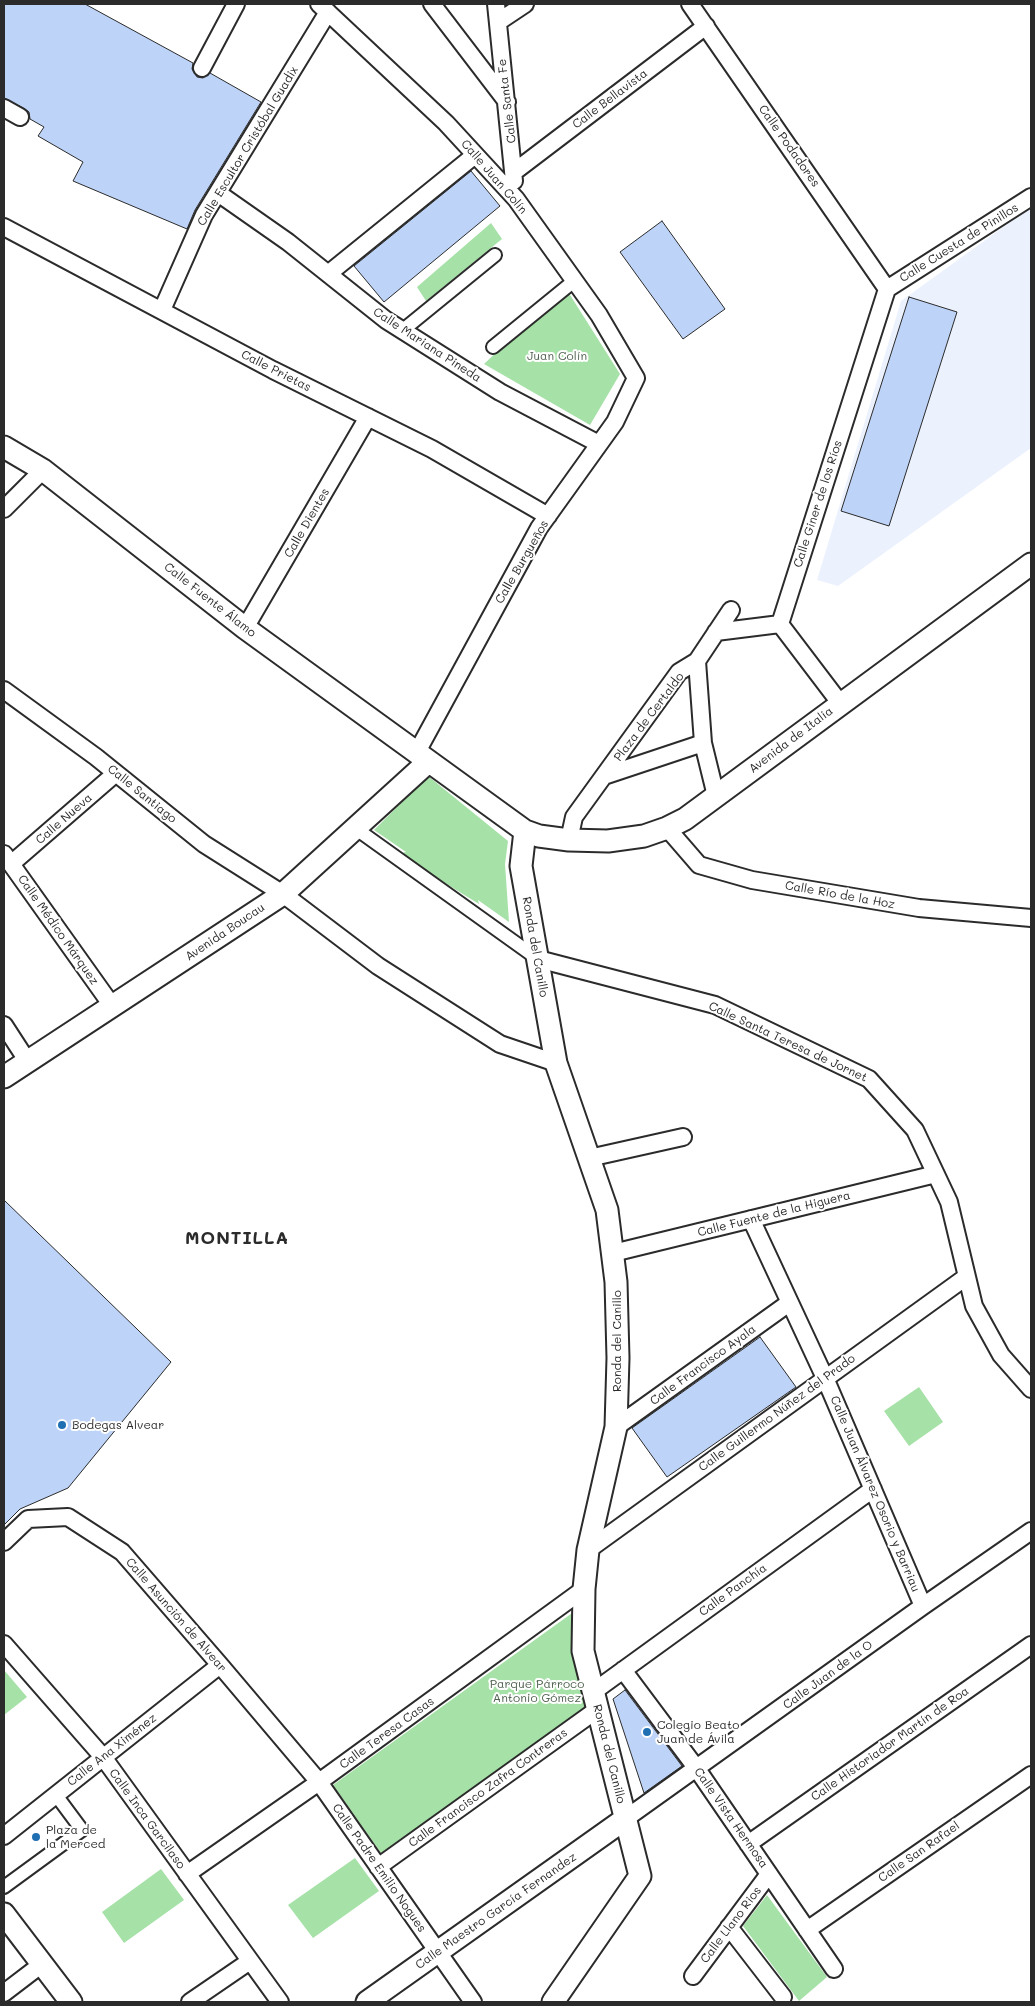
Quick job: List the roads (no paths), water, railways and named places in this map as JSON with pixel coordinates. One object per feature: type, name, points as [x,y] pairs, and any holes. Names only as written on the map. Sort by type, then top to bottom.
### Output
[{"type":"street","points":[[202,68],[236,4]]},
{"type":"street","points":[[432,4],[507,102]]},
{"type":"street","name":"Calle Santa Fe","points":[[496,4],[516,199]]},
{"type":"street","points":[[498,22],[525,4]]},
{"type":"street","name":"Calle Podadores","points":[[690,4],[887,289]]},
{"type":"street","name":"Calle Juan Colín","points":[[323,8],[446,123],[516,199],[599,315],[636,378]]},
{"type":"street","name":"Calle Escultor Cristóbal Guadix","points":[[162,310],[204,215],[323,8]]},
{"type":"street","name":"Calle Bellavista","points":[[514,172],[706,26]]},
{"type":"street","points":[[4,108],[20,117]]},
{"type":"street","points":[[328,274],[475,155]]},
{"type":"street","name":"Calle Mariana Pineda","points":[[218,192],[288,242],[386,320],[500,392],[599,444]]},
{"type":"street","name":"Calle Cuesta de Pinillos","points":[[887,289],[1031,197]]},
{"type":"street","name":"Calle Prietas","points":[[4,227],[273,370],[432,449],[548,516]]},
{"type":"street","points":[[403,330],[495,255]]},
{"type":"street","points":[[493,347],[574,281]]},
{"type":"street","name":"Calle Giner de los Ríos","points":[[780,624],[887,289]]},
{"type":"street","name":"Calle Burgueños","points":[[422,757],[534,537],[615,422],[636,378]]},
{"type":"street","name":"Calle Dientes","points":[[245,628],[368,417]]},
{"type":"street","name":"Calle Fuente Álamo","points":[[4,447],[43,470],[245,628],[422,757]]},
{"type":"street","points":[[4,509],[43,470]]},
{"type":"street","name":"Avenida de Italia","points":[[422,757],[524,831],[540,836],[569,840],[608,841],[644,836],[685,819],[1031,564]]},
{"type":"street","name":"Plaza de Certaldo","points":[[569,840],[574,817],[680,672],[698,662],[731,610]]},
{"type":"street","points":[[716,632],[780,624],[840,703]]},
{"type":"street","name":"Plaza de Certaldo","points":[[698,662],[703,743],[716,796]]},
{"type":"street","name":"Calle Santiago","points":[[4,690],[116,773],[204,844],[283,894],[378,966],[500,1044],[556,1063]]},
{"type":"street","name":"Plaza de Certaldo","points":[[604,776],[703,743]]},
{"type":"street","name":"Avenida Boucau","points":[[4,1077],[283,894],[355,828],[422,757]]},
{"type":"street","name":"Calle Nueva","points":[[8,859],[116,773]]},
{"type":"street","points":[[355,828],[538,959]]},
{"type":"street","name":"Calle Río de la Hoz","points":[[667,828],[699,866],[752,880],[919,908],[1031,918]]},
{"type":"street","name":"Ronda del Canillo","points":[[524,831],[520,866],[556,1063],[607,1210],[613,1253],[617,1292],[616,1428],[588,1550],[584,1589],[583,1651],[640,1876],[552,2002]]},
{"type":"street","name":"Calle Médico Márquez","points":[[8,859],[112,1007]]},
{"type":"street","name":"Calle Santa Teresa de Jornet","points":[[538,959],[715,1005],[869,1079],[915,1130],[950,1202],[974,1306],[1001,1355],[1031,1389]]},
{"type":"street","points":[[4,1025],[28,1062]]},
{"type":"street","points":[[589,1158],[682,1137]]},
{"type":"street","name":"Calle Fuente de la Higuera","points":[[613,1253],[936,1174]]},
{"type":"street","name":"Calle Juan Álvarez Osorio y Barriau","points":[[751,1219],[825,1378],[924,1606]]},
{"type":"street","name":"Calle Guillermo Núñez del Prado","points":[[588,1550],[966,1277]]},
{"type":"street","name":"Calle Francisco Ayala","points":[[616,1428],[789,1303]]},
{"type":"street","name":"Calle Panchía","points":[[596,1701],[623,1670],[873,1489]]},
{"type":"street","name":"Calle Asunción de Alvear","points":[[4,1542],[28,1519],[68,1517],[122,1552],[319,1782]]},
{"type":"street","name":"Calle Juan de la O","points":[[626,1819],[1031,1531]]},
{"type":"street","name":"Calle Teresa Casas","points":[[187,1874],[319,1782],[584,1589]]},
{"type":"street","name":"Calle Inca Garcilaso","points":[[4,1644],[103,1757],[280,2002]]},
{"type":"street","name":"Calle Historiador Martín de Roa","points":[[748,1844],[1031,1645]]},
{"type":"street","name":"Calle Ana Ximénez","points":[[4,1836],[220,1665]]},
{"type":"street","name":"Calle Vista Hermosa","points":[[623,1670],[697,1769],[834,1969]]},
{"type":"street","name":"Calle Francisco Zafra Contreras","points":[[378,1867],[596,1701]]},
{"type":"street","name":"Calle San Rafael","points":[[807,1930],[1031,1775]]},
{"type":"street","name":"Calle Padre Emilio Nogues","points":[[319,1782],[473,2002]]},
{"type":"street","points":[[4,1887],[82,1830],[56,1795]]},
{"type":"street","name":"Calle Maestro García Fernandez","points":[[367,2002],[626,1819]]},
{"type":"street","name":"Calle Llano Rios","points":[[693,1976],[769,1874]]},
{"type":"street","points":[[4,1914],[71,2002]]},
{"type":"street","points":[[729,1927],[783,1997]]},
{"type":"street","points":[[190,2002],[250,1961]]},
{"type":"street","points":[[4,1993],[42,1964]]},
{"type":"place","name":"Bodegas Alvear","points":[[62,1425]]},
{"type":"place","name":"Colegio Beato Juan de Ávila","points":[[647,1732]]},
{"type":"place","name":"Plaza de la Merced","points":[[36,1837]]},
{"type":"district","name":"MONTILLA","points":[[237,1238]]},
{"type":"park label","name":"Juan Colín","points":[[557,356]]},
{"type":"park label","name":"Parque Párroco Antonio Gómez","points":[[537,1691]]}]
